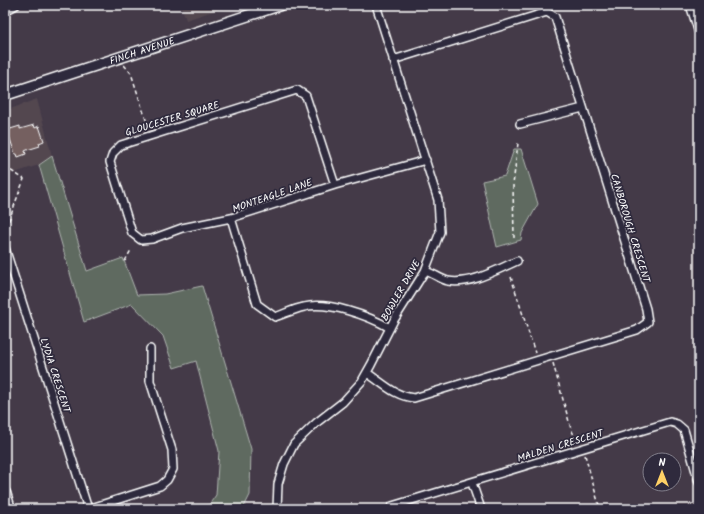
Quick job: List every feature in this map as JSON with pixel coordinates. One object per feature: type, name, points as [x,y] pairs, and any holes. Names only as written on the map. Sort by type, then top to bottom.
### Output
[{"type":"main road","name":"FINCH AVENUE","points":[[5,95],[280,5]]},
{"type":"main road","points":[[5,493],[10,509]]},
{"type":"street","points":[[5,11],[16,5]]},
{"type":"street","name":"BOWLER DRIVE","points":[[277,509],[278,484],[284,464],[294,444],[316,423],[343,402],[367,373],[390,328],[425,271],[440,232],[438,200],[376,5]]},
{"type":"street","points":[[690,5],[699,33]]},
{"type":"street","name":"CANBOROUGH CRESCENT","points":[[367,373],[403,397],[414,398],[637,330],[648,322],[646,309],[555,17],[547,12],[394,60]]},
{"type":"street","name":"GLOUCESTER SQUARE","points":[[231,218],[182,228],[152,239],[141,240],[132,233],[110,162],[113,153],[121,145],[297,90],[306,96],[335,185]]},
{"type":"street","points":[[520,124],[583,108]]},
{"type":"street","name":"MONTEAGLE LANE","points":[[390,328],[356,314],[329,307],[305,306],[275,317],[257,304],[231,218],[335,185],[426,160]]},
{"type":"street","name":"LYDIA CRESCENT","points":[[5,248],[88,509]]},
{"type":"street","points":[[425,271],[446,280],[460,282],[478,277],[517,261]]},
{"type":"street","points":[[88,509],[160,486],[167,480],[173,469],[172,450],[150,381],[150,348]]},
{"type":"street","name":"MALDEN CRESCENT","points":[[390,509],[392,506],[670,422],[678,424],[684,430],[699,482]]},
{"type":"street","points":[[472,483],[481,509]]},
{"type":"path","points":[[120,58],[131,73],[148,126]]},
{"type":"path","points":[[514,238],[513,185],[518,143]]},
{"type":"path","points":[[5,167],[24,179],[8,223],[5,226]]},
{"type":"path","points":[[125,261],[131,250]]},
{"type":"path","points":[[511,277],[537,360]]},
{"type":"path","points":[[551,356],[570,429],[589,465],[600,509]]},
{"type":"shaded area","points":[[181,5],[232,5],[186,20]]},
{"type":"shaded area","points":[[37,99],[52,156],[39,165],[5,176],[5,111]]},
{"type":"shaded area","points":[[514,149],[521,149],[538,204],[522,233],[521,240],[497,247],[482,181],[505,176]]},
{"type":"shaded area","points":[[52,156],[87,271],[123,258],[137,295],[165,294],[202,286],[251,449],[250,495],[243,509],[206,509],[216,495],[219,451],[196,361],[174,368],[163,336],[132,304],[84,322],[39,165]]},
{"type":"building","points":[[34,125],[35,128],[39,126],[44,141],[39,143],[40,146],[25,151],[26,154],[18,157],[17,154],[15,154],[7,130],[20,126],[20,129]]}]
